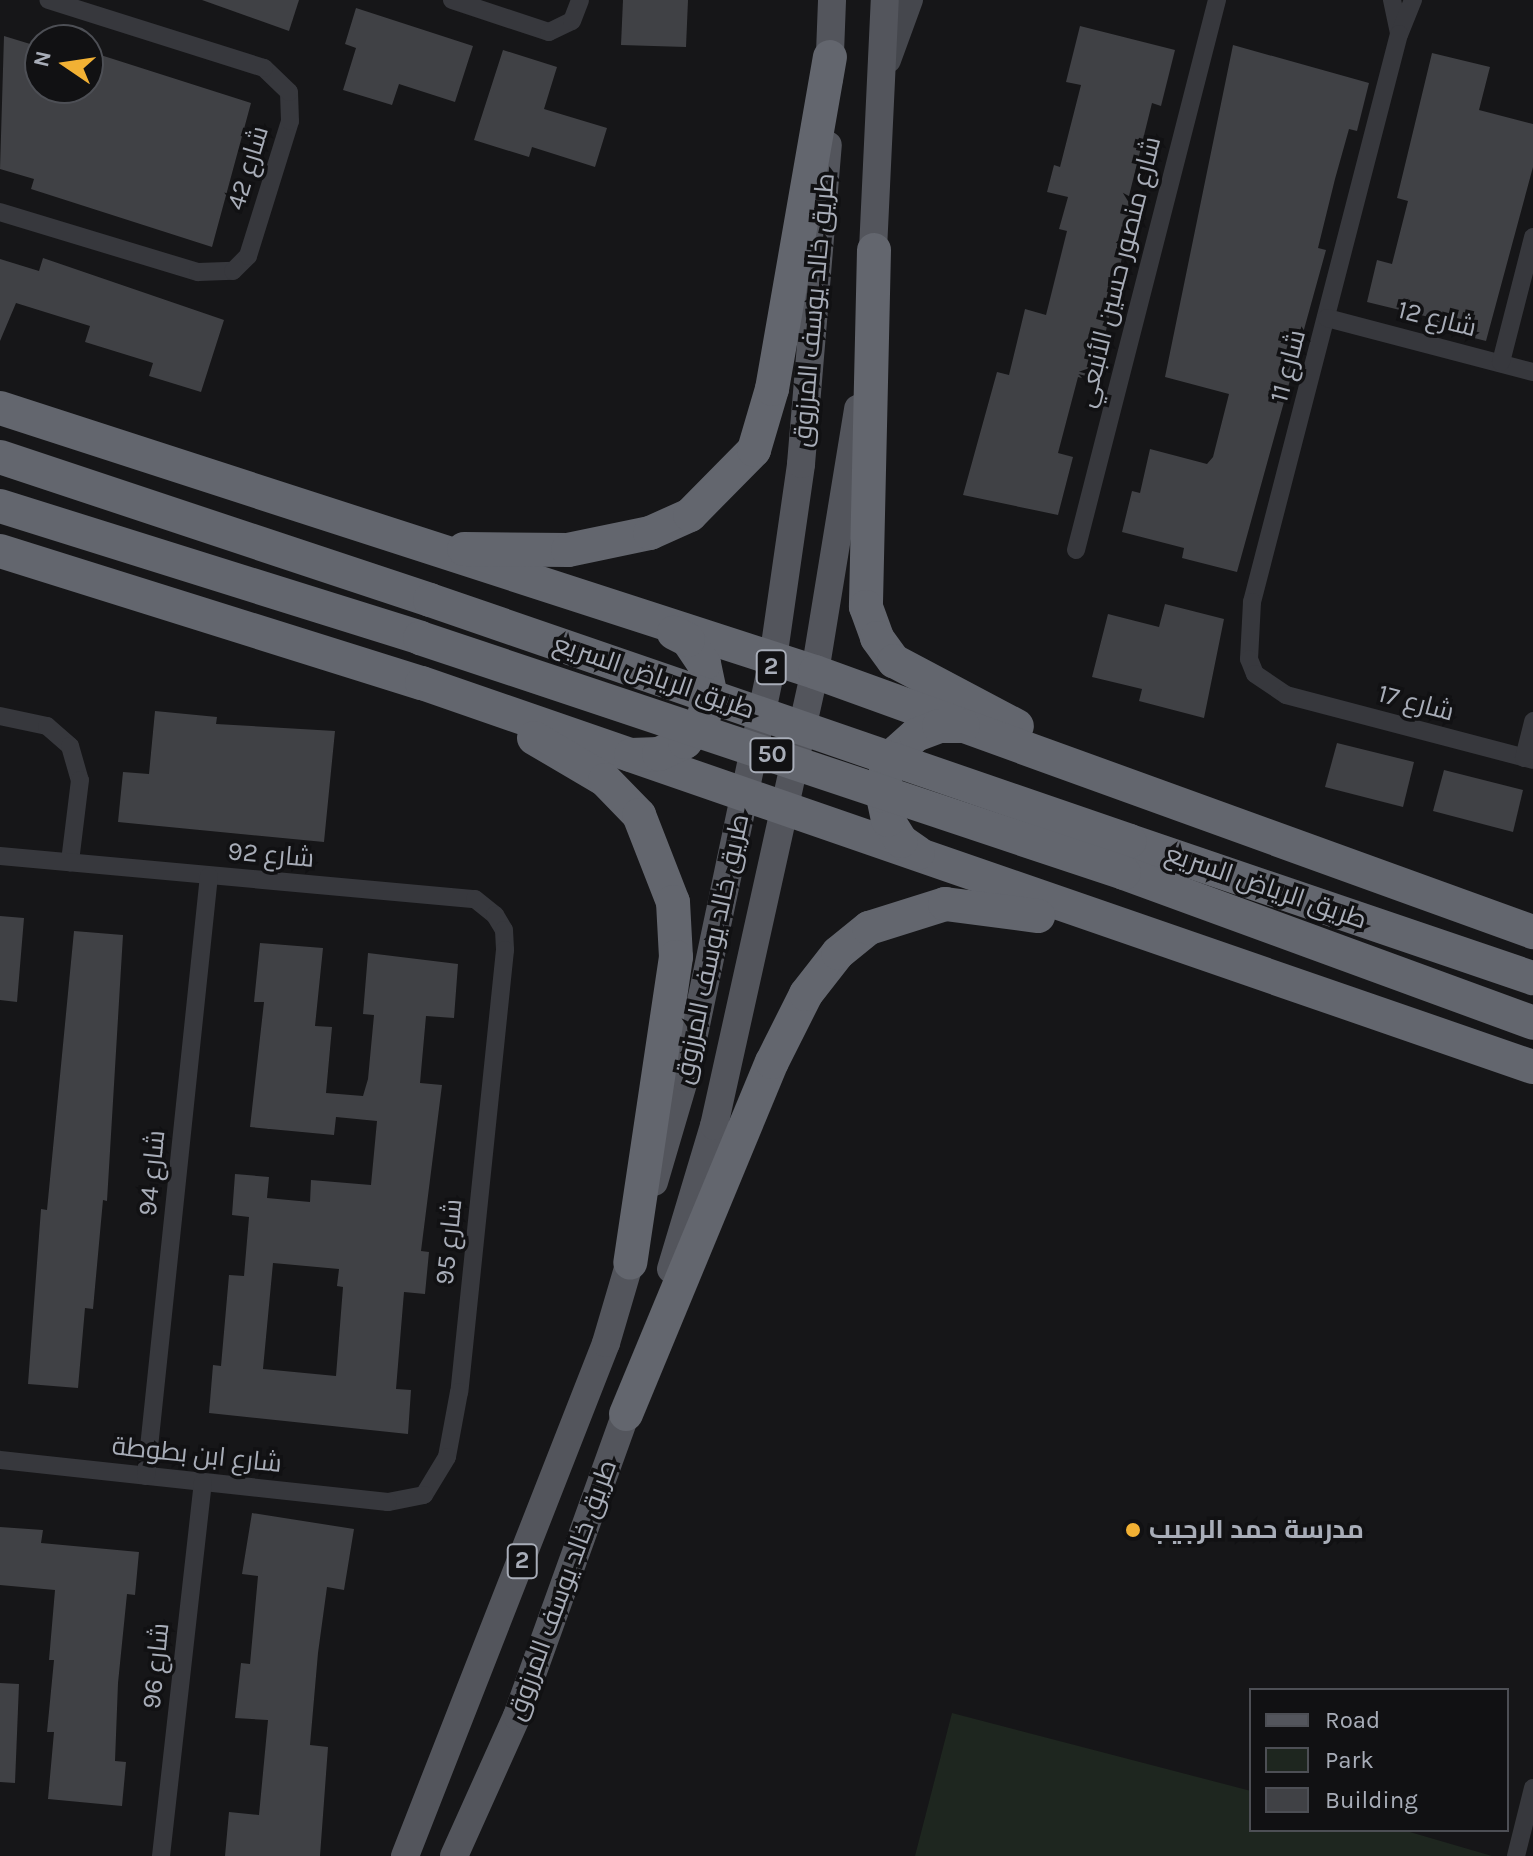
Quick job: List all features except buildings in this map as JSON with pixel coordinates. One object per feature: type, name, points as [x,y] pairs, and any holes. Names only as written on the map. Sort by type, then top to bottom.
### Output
[{"type":"highway","points":[[426,548],[568,550],[608,544],[690,515],[754,450],[772,389],[830,57]]},
{"type":"highway","points":[[874,250],[864,577],[866,607],[877,638],[894,661],[927,681],[1135,785]]},
{"type":"highway","points":[[0,408],[663,626],[815,672],[1135,785],[1533,932]]},
{"type":"highway","name":"طريق الرياض السريع","points":[[0,457],[430,600],[1127,857],[1533,1023]]},
{"type":"highway","name":"طريق الرياض السريع","points":[[0,506],[1127,857],[1533,978]]},
{"type":"highway","points":[[0,551],[422,683],[920,855],[1153,940],[1533,1067]]},
{"type":"highway","points":[[631,755],[659,754],[685,742],[703,720],[710,692],[704,664],[688,640],[663,626]]},
{"type":"highway","points":[[422,683],[560,752],[605,780],[639,815],[659,860],[673,902],[676,957],[630,1263]]},
{"type":"highway","points":[[920,855],[901,841],[888,820],[883,796],[886,772],[898,751],[916,735],[939,726],[963,726]]},
{"type":"highway","points":[[626,1414],[772,1062],[806,994],[838,953],[869,928],[945,904],[999,907],[1153,940]]},
{"type":"main road","name":"طريق خالد يوسف المرزوق","points":[[405,1856],[606,1343],[685,1077],[773,659],[801,464],[827,159],[832,0]]},
{"type":"main road","name":"طريق خالد يوسف المرزوق","points":[[454,1856],[517,1716],[626,1414],[714,1126],[815,672],[861,383],[874,250],[885,0]]},
{"type":"main road","points":[[475,1856],[517,1716]]},
{"type":"main road","points":[[395,1856],[424,1813]]},
{"type":"street","name":"شارع 42","points":[[0,212],[198,272],[233,271],[248,256],[290,121],[289,92],[264,68],[48,0]]},
{"type":"street","points":[[452,0],[549,32],[572,21],[580,0]]},
{"type":"street","points":[[882,79],[910,0]]},
{"type":"street","name":"شارع 11","points":[[1392,0],[1399,34]]},
{"type":"street","name":"شارع 11","points":[[1286,695],[1255,674],[1246,638],[1399,34],[1413,0]]},
{"type":"street","name":"شارع منصور حسين الأنبعي","points":[[1076,550],[1214,3]]},
{"type":"street","points":[[1501,362],[1533,237]]},
{"type":"street","name":"شارع 12","points":[[1327,318],[1533,372]]},
{"type":"street","name":"شارع 17","points":[[1286,695],[1528,759]]},
{"type":"street","points":[[0,716],[47,726],[70,746],[80,780],[70,862]]},
{"type":"street","points":[[1528,759],[1533,721]]},
{"type":"street","name":"شارع 92","points":[[0,856],[475,899],[495,915],[504,930],[505,950]]},
{"type":"street","name":"شارع 94","points":[[146,1476],[209,876]]},
{"type":"street","name":"شارع 95","points":[[388,1502],[424,1495],[438,1480],[453,1431],[505,950]]},
{"type":"street","name":"شارع ابن بطوطة","points":[[0,1460],[388,1502]]},
{"type":"street","name":"شارع 96","points":[[161,1856],[203,1482]]},
{"type":"street","points":[[1516,1856],[1533,1788]]},
{"type":"green space","points":[[952,1713],[1249,1790],[1249,1832],[1410,1832],[1492,1856],[915,1856]]},
{"type":"place","name":"مدرسة حمد الرجيب","points":[[1133,1530]]}]
